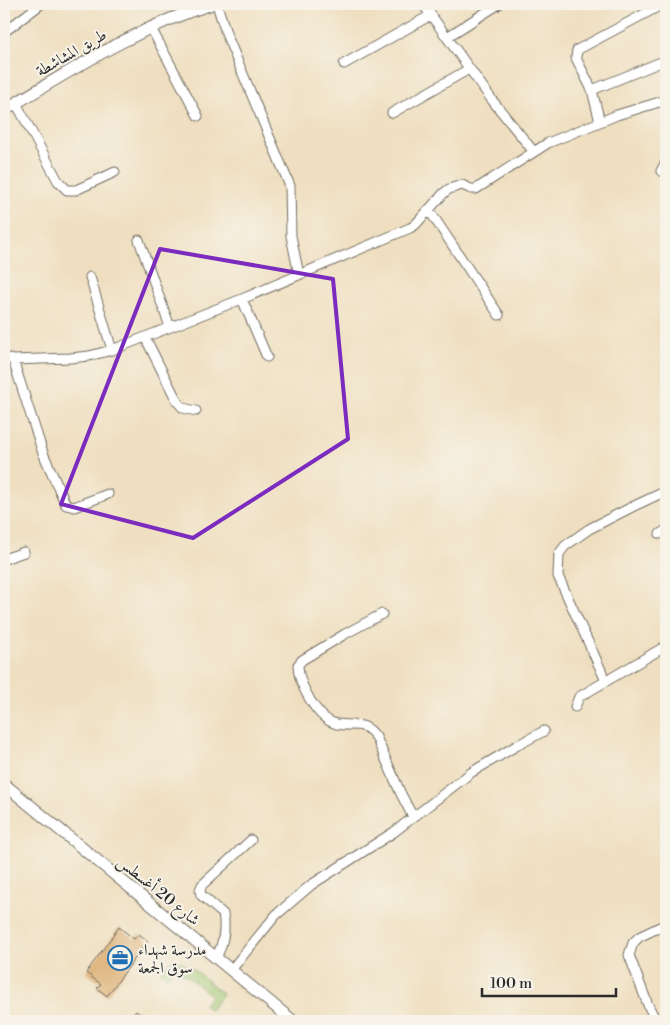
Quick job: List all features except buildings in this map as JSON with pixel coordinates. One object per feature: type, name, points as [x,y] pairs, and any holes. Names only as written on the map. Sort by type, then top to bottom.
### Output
[{"type":"street","points":[[4,32],[41,4]]},
{"type":"street","name":"طريق المشاشطة","points":[[4,110],[117,44],[197,6],[212,4]]},
{"type":"street","points":[[218,4],[227,36],[290,186],[291,236],[299,275]]},
{"type":"street","points":[[424,4],[492,100],[534,152]]},
{"type":"street","points":[[446,37],[498,4]]},
{"type":"street","points":[[600,122],[592,90],[576,58],[577,50],[663,4]]},
{"type":"street","points":[[344,64],[431,15]]},
{"type":"street","points":[[151,28],[198,116]]},
{"type":"street","points":[[592,90],[666,60]]},
{"type":"street","points":[[392,113],[469,69]]},
{"type":"street","points":[[108,494],[74,507],[66,505],[43,452],[8,358],[70,358],[89,356],[112,350],[242,299],[410,228],[449,189],[462,185],[476,189],[548,143],[600,122],[666,100]]},
{"type":"street","points":[[16,103],[58,181],[67,190],[76,190],[115,172]]},
{"type":"street","points":[[661,171],[666,162]]},
{"type":"street","points":[[429,210],[499,315]]},
{"type":"street","points":[[139,240],[170,327]]},
{"type":"street","points":[[90,277],[112,350]]},
{"type":"street","points":[[242,299],[267,357]]},
{"type":"street","points":[[145,336],[177,402],[183,408],[196,411]]},
{"type":"street","points":[[606,681],[558,576],[559,554],[565,546],[589,529],[666,492]]},
{"type":"street","points":[[4,560],[24,552]]},
{"type":"street","points":[[382,614],[302,660],[298,665],[298,674],[309,697],[324,717],[335,724],[359,725],[367,727],[372,731],[400,794],[413,817]]},
{"type":"street","points":[[575,707],[579,697],[648,659],[666,646]]},
{"type":"street","points":[[231,970],[276,914],[311,885],[394,832],[472,772],[544,731]]},
{"type":"street","name":"شارع 20 أغسطس","points":[[4,784],[292,1021]]},
{"type":"street","points":[[216,958],[224,934],[224,918],[223,914],[201,894],[200,890],[202,885],[251,840]]},
{"type":"street","points":[[656,1021],[629,955],[633,943],[639,937],[666,924]]},
{"type":"highlighted area","points":[[160,249],[333,279],[348,439],[193,538],[61,504]]},
{"type":"green space","points":[[173,958],[181,963],[182,961],[189,968],[191,967],[223,994],[210,1010],[204,1005],[211,995],[175,967],[167,977],[160,972]]},
{"type":"place","name":"مدرسة شهداء سوق الجمعة","points":[[120,958]]}]
